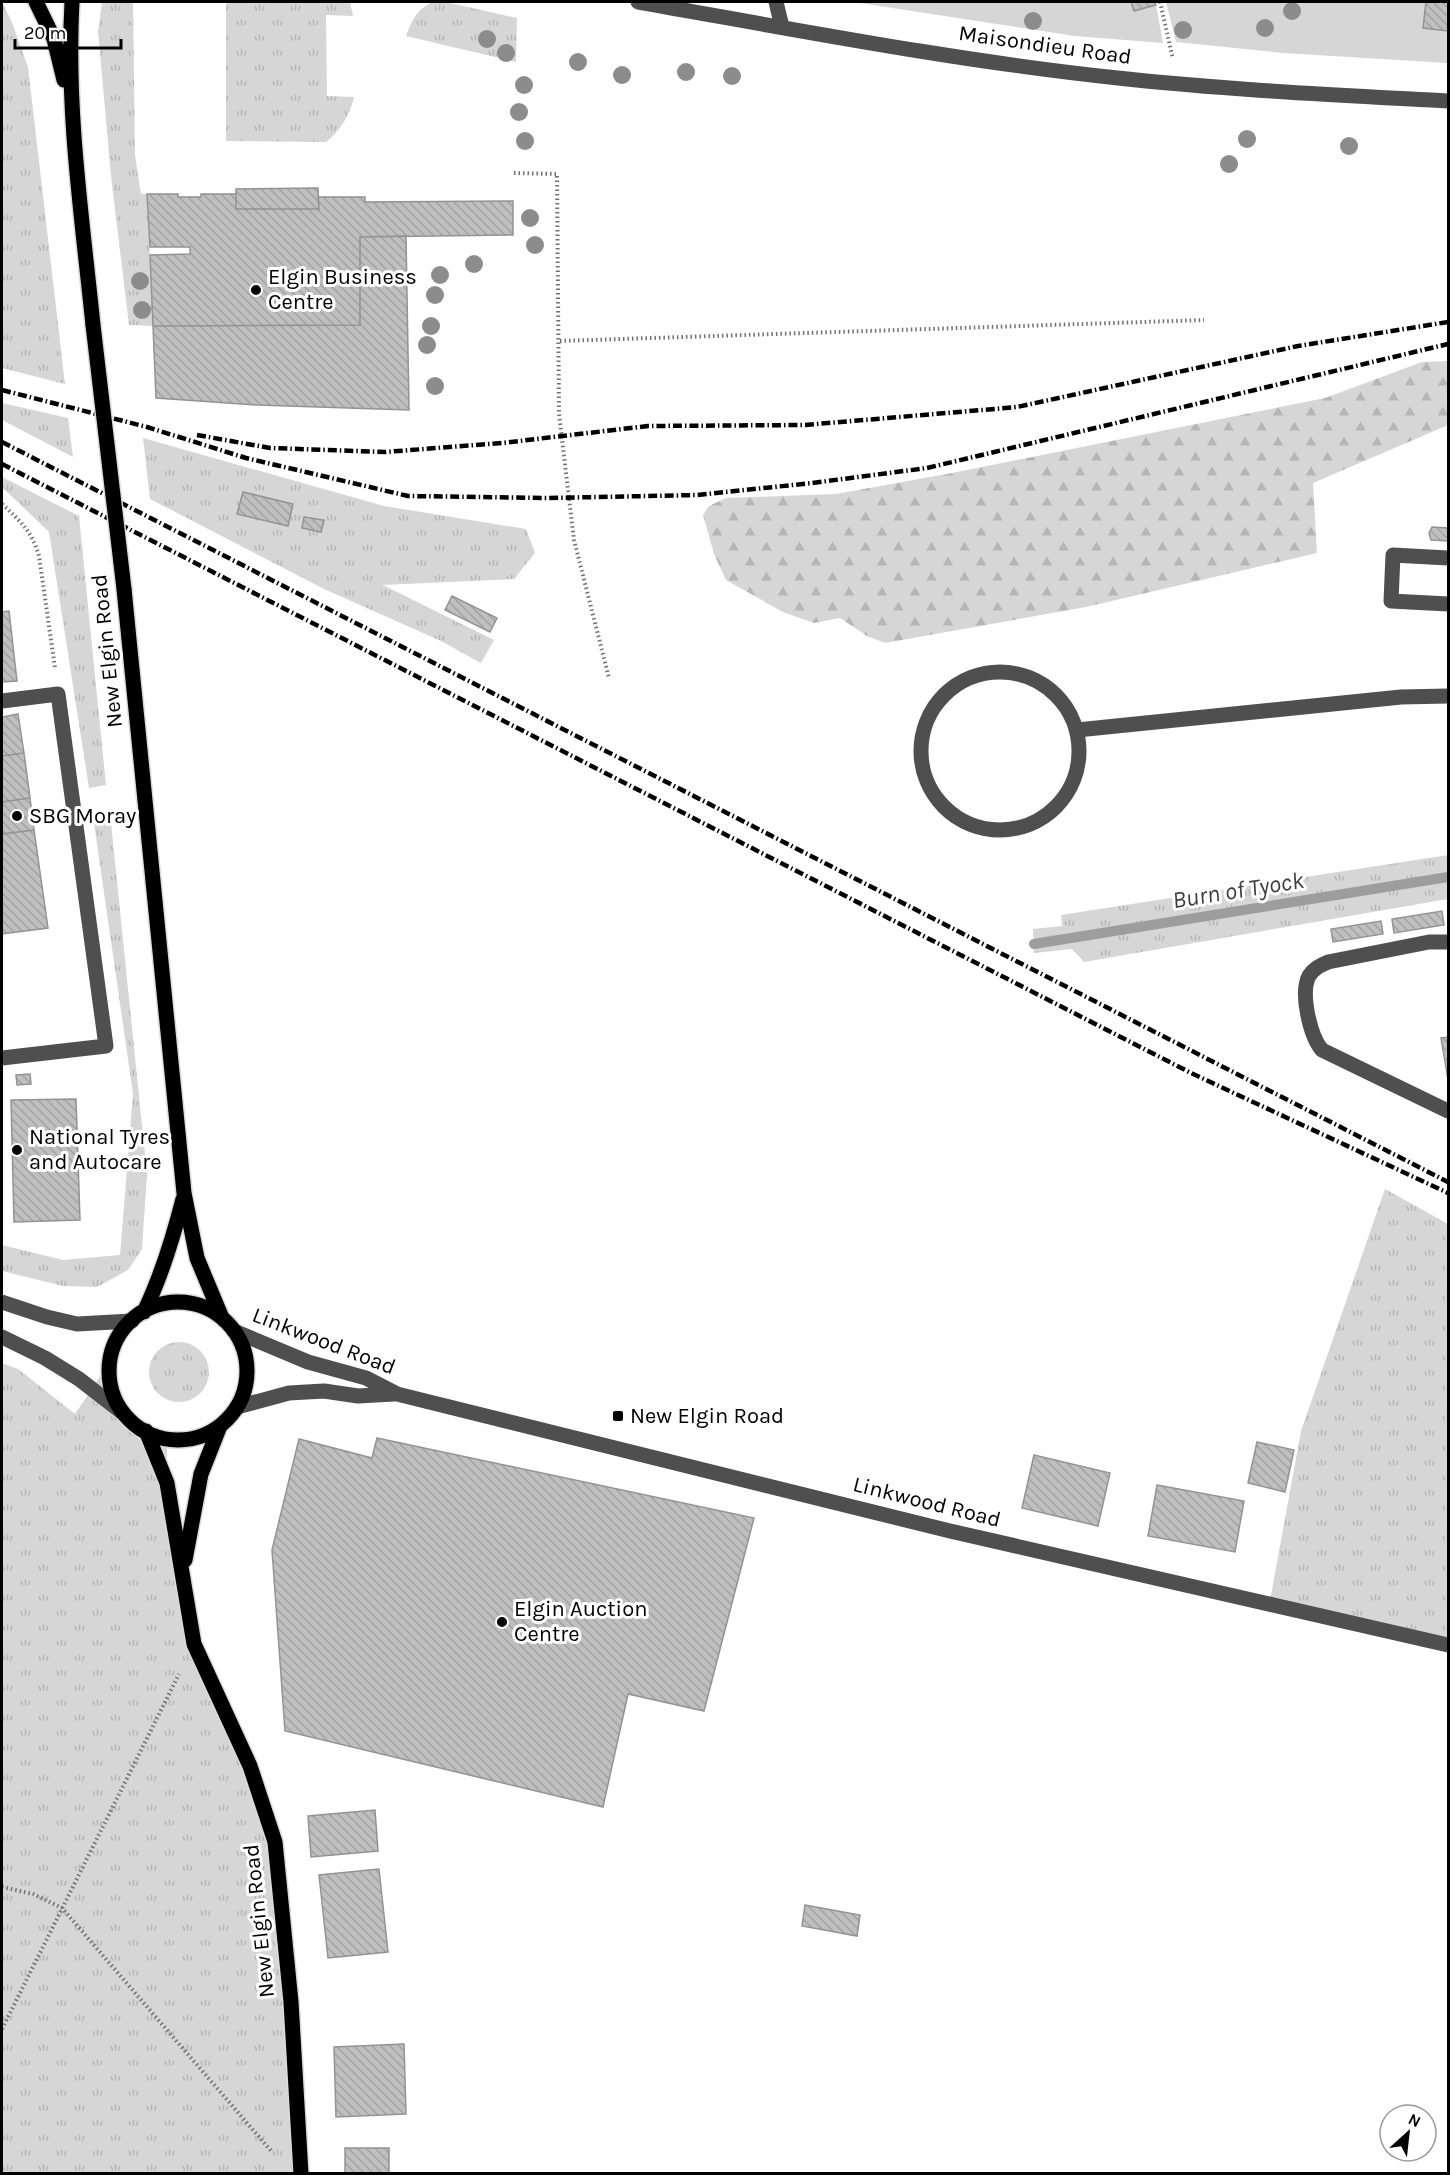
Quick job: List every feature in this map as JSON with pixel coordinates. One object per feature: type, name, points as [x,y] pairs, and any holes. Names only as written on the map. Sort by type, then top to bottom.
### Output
[{"type":"main road","name":"New Elgin Road","points":[[36,2],[54,39],[71,106]]},
{"type":"main road","name":"New Elgin Road","points":[[72,2],[71,106],[93,325],[124,589],[184,1193],[197,1258],[222,1318]]},
{"type":"main road","name":"New Elgin Road","points":[[138,1316],[159,1281],[184,1193]]},
{"type":"main road","points":[[180,1302],[207,1309],[222,1318],[234,1331],[243,1348],[247,1368],[246,1386],[237,1407],[220,1426],[210,1433],[187,1440],[167,1439],[137,1426],[123,1413],[111,1386],[111,1360],[114,1345],[120,1334],[138,1316],[160,1305],[180,1302]]},
{"type":"main road","name":"New Elgin Road","points":[[182,1571],[201,1474],[220,1426]]},
{"type":"main road","name":"New Elgin Road","points":[[146,1431],[167,1483],[194,1644],[250,1766],[275,1842],[291,2002],[301,2174]]},
{"type":"street","name":"Maisondieu Road","points":[[638,2],[1001,63],[1178,84],[1449,101]]},
{"type":"street","points":[[776,2],[782,27]]},
{"type":"street","points":[[1449,558],[1394,555],[1391,602],[1449,604]]},
{"type":"street","points":[[998,671],[1023,675],[1046,686],[1064,703],[1077,730],[1080,751],[1076,776],[1064,799],[1046,816],[1023,827],[999,831],[975,826],[953,815],[936,798],[925,776],[920,752],[924,728],[935,706],[951,688],[972,676],[998,671]]},
{"type":"street","points":[[2,701],[58,694],[106,1046],[2,1058]]},
{"type":"street","points":[[1077,730],[1401,697],[1449,696]]},
{"type":"street","points":[[1449,942],[1429,942],[1328,962],[1315,968],[1308,977],[1305,988],[1311,1030],[1322,1050],[1449,1111]]},
{"type":"street","points":[[2,1302],[46,1317],[77,1324],[138,1316]]},
{"type":"street","name":"Linkwood Road","points":[[234,1331],[308,1362],[366,1378],[397,1394],[939,1528],[1449,1645]]},
{"type":"street","points":[[2,1337],[79,1378],[123,1413]]},
{"type":"street","name":"Linkwood Road","points":[[237,1407],[289,1393],[324,1391],[358,1396],[397,1394]]},
{"type":"path","points":[[1160,2],[1178,84]]},
{"type":"path","points":[[514,173],[557,174],[559,414],[574,540],[609,678]]},
{"type":"path","points":[[560,341],[1204,320]]},
{"type":"path","points":[[2,504],[24,524],[35,541],[58,694]]},
{"type":"path","points":[[2,2029],[194,1644]]},
{"type":"path","points":[[2,1887],[33,1894],[62,1908],[276,2156]]},
{"type":"green space","points":[[2,2],[28,67],[65,384],[2,368]]},
{"type":"green space","points":[[102,2],[133,2],[135,155],[141,194],[147,194],[153,326],[129,325],[111,176],[98,31]]},
{"type":"green space","points":[[226,2],[350,2],[353,16],[326,15],[327,96],[354,97],[344,122],[326,142],[226,141]]},
{"type":"green space","points":[[433,2],[446,2],[517,18],[516,62],[406,36],[416,16]]},
{"type":"green space","points":[[853,2],[1131,2],[1134,11],[1156,5],[1163,43],[1075,36]]},
{"type":"green space","points":[[1166,2],[1448,2],[1448,63],[1283,53],[1176,42]]},
{"type":"green space","points":[[1448,361],[1448,425],[1313,483],[1317,553],[1086,607],[885,643],[867,636],[840,618],[814,623],[783,612],[726,580],[714,554],[703,515],[709,506],[726,498],[836,494],[952,473],[1325,398],[1422,362]]},
{"type":"green space","points":[[2,403],[68,418],[73,457],[2,420]]},
{"type":"green space","points":[[143,438],[384,506],[526,529],[535,553],[514,579],[383,585],[494,640],[481,663],[441,641],[324,589],[150,499]]},
{"type":"green space","points":[[2,477],[79,516],[106,785],[89,788],[49,532],[2,487]]},
{"type":"green space","points":[[110,813],[147,1174],[142,1249],[128,1270],[97,1287],[63,1286],[2,1271],[2,1245],[63,1260],[120,1255],[133,1094],[93,816]]},
{"type":"green space","points":[[1448,855],[1448,899],[1084,962],[1072,949],[1034,953],[1033,929],[1062,926],[1061,915]]},
{"type":"green space","points":[[1385,1189],[1448,1224],[1448,1645],[1269,1606],[1301,1431]]},
{"type":"green space","points":[[179,1342],[200,1351],[209,1372],[200,1393],[179,1402],[158,1393],[149,1372],[158,1351]]},
{"type":"green space","points":[[111,1360],[113,1389],[123,1411],[141,1428],[167,1439],[167,1483],[194,1644],[275,1842],[301,2173],[2,2173],[2,1363],[18,1369],[75,1414]]},
{"type":"building","points":[[1131,2],[1155,2],[1156,5],[1134,11]]},
{"type":"building","points":[[1426,2],[1448,2],[1448,31],[1423,28]]},
{"type":"building","points":[[318,188],[319,209],[236,209],[236,189]]},
{"type":"building","name":"Elgin Business Centre","points":[[147,194],[201,197],[201,194],[236,194],[236,209],[319,209],[318,197],[365,197],[365,202],[513,201],[513,235],[360,237],[360,325],[153,326],[150,255],[190,254],[190,247],[150,247]]},
{"type":"building","points":[[406,236],[409,410],[257,405],[156,398],[153,326],[360,325],[360,237]]},
{"type":"building","points":[[243,492],[293,504],[288,526],[237,514]]},
{"type":"building","points":[[304,517],[324,520],[321,532],[302,528]]},
{"type":"building","points":[[1432,527],[1448,528],[1448,541],[1431,540],[1429,533]]},
{"type":"building","points":[[452,596],[497,618],[490,632],[445,610]]},
{"type":"building","points":[[9,611],[17,681],[2,682],[2,612]]},
{"type":"building","points":[[18,714],[24,753],[2,756],[2,717]]},
{"type":"building","points":[[24,753],[30,798],[2,802],[2,756]]},
{"type":"building","name":"SBG Moray","points":[[30,798],[34,830],[2,834],[2,802]]},
{"type":"building","points":[[34,830],[48,928],[2,934],[2,834]]},
{"type":"building","points":[[1442,911],[1444,925],[1394,933],[1392,919]]},
{"type":"building","points":[[1381,921],[1383,934],[1333,942],[1331,929]]},
{"type":"building","points":[[1448,1037],[1448,1080],[1441,1038]]},
{"type":"building","points":[[30,1074],[31,1084],[17,1085],[16,1075]]},
{"type":"building","points":[[76,1099],[80,1220],[14,1222],[11,1100]]},
{"type":"building","name":"Elgin Auction Centre","points":[[377,1438],[754,1518],[704,1711],[628,1694],[603,1807],[285,1731],[272,1550],[299,1439],[372,1458]]},
{"type":"building","points":[[1257,1442],[1294,1450],[1285,1492],[1248,1483]]},
{"type":"building","points":[[1034,1455],[1110,1473],[1098,1526],[1022,1508]]},
{"type":"building","points":[[1157,1485],[1244,1501],[1235,1552],[1148,1536]]},
{"type":"building","points":[[375,1810],[378,1851],[311,1857],[308,1816]]},
{"type":"building","points":[[379,1869],[388,1952],[328,1958],[319,1875]]},
{"type":"building","points":[[805,1905],[860,1915],[857,1936],[802,1926]]},
{"type":"building","points":[[404,2044],[406,2114],[336,2117],[334,2047]]},
{"type":"building","points":[[345,2148],[389,2148],[389,2174],[345,2174]]},
{"type":"waterway","name":"Burn of Tyock","points":[[1034,944],[1448,877]]},
{"type":"railway","points":[[197,435],[270,448],[385,452],[502,443],[648,426],[805,425],[1017,407],[1298,346],[1448,322]]},
{"type":"railway","points":[[2,390],[147,427],[246,458],[408,496],[548,498],[697,495],[927,468],[1448,344]]},
{"type":"railway","points":[[2,442],[1448,1182]]},
{"type":"railway","points":[[2,464],[1191,1073],[1448,1193]]},
{"type":"place","name":"Elgin Business Centre","points":[[256,290]]},
{"type":"place","name":"SBG Moray","points":[[17,816]]},
{"type":"place","name":"National Tyres and Autocare","points":[[17,1150]]},
{"type":"place","name":"New Elgin Road","points":[[618,1416]]},
{"type":"place","name":"Elgin Auction Centre","points":[[502,1622]]}]
